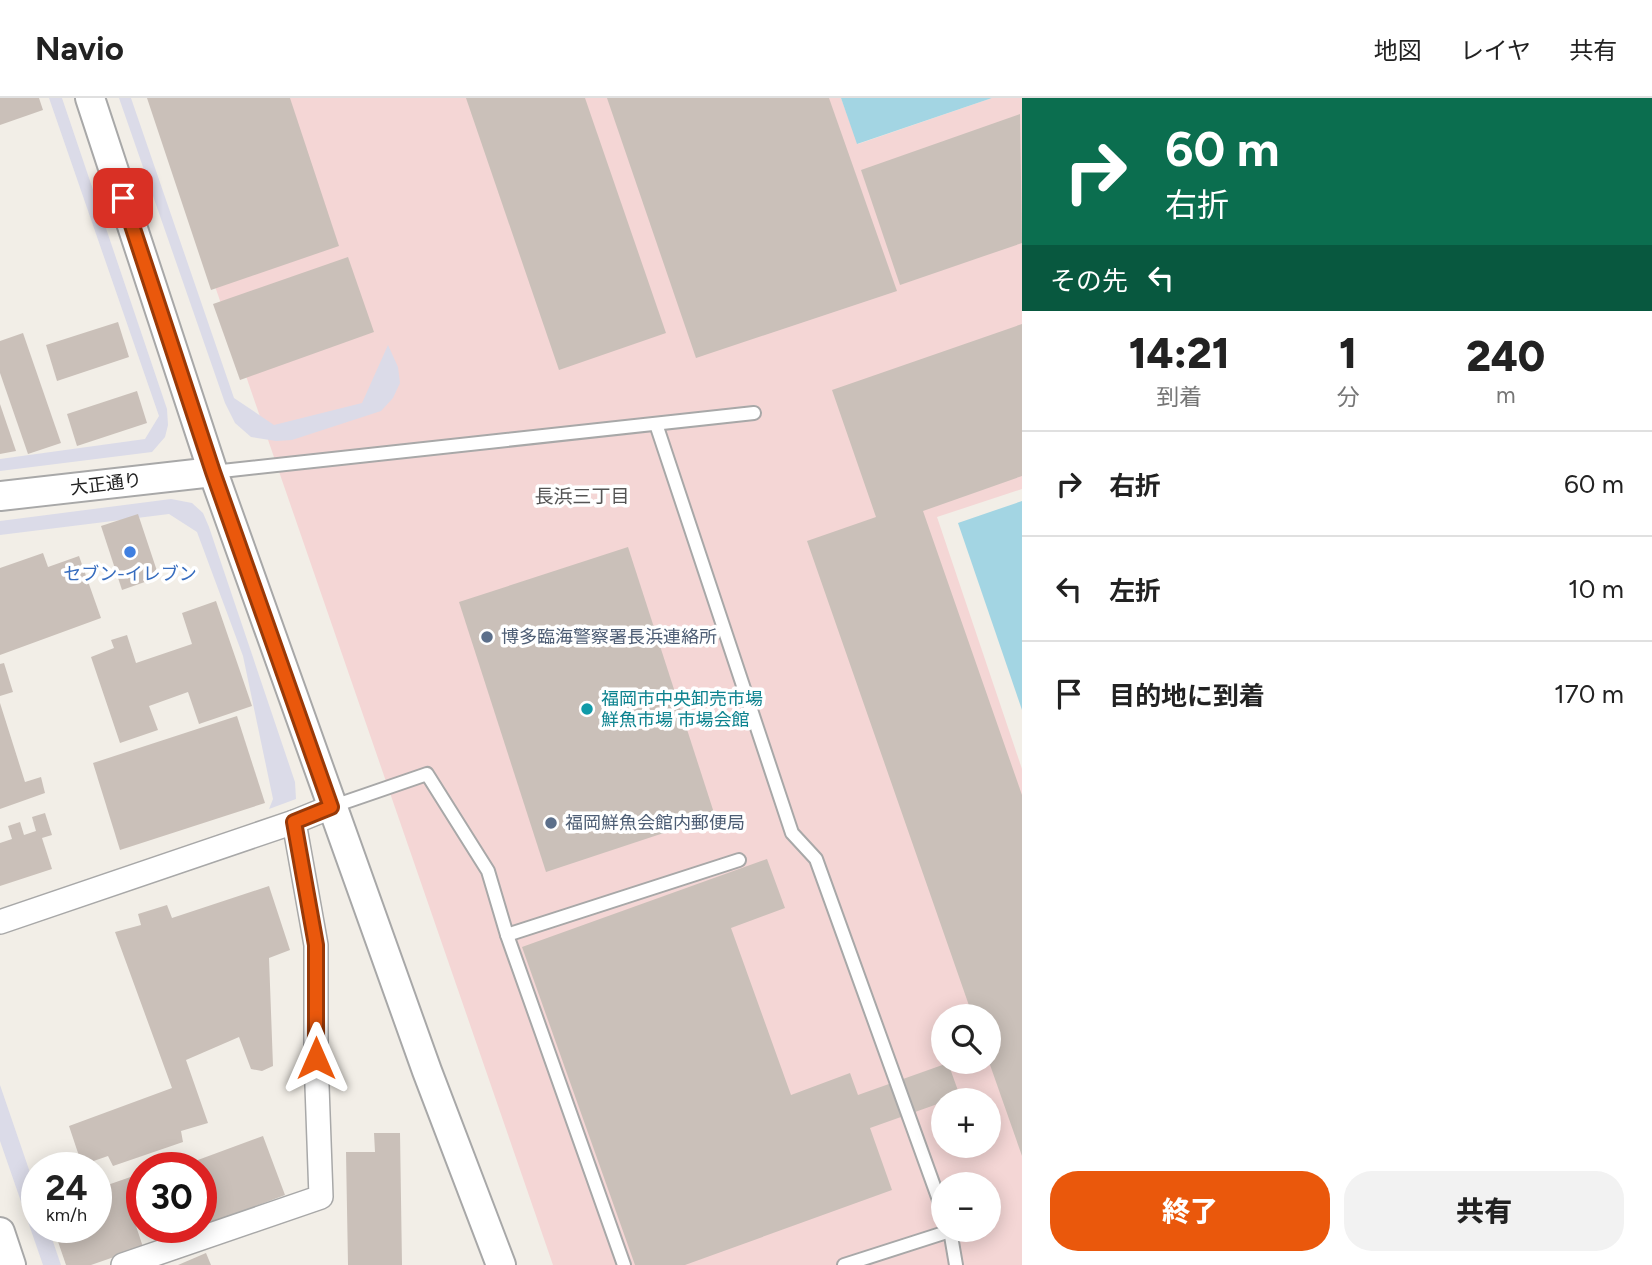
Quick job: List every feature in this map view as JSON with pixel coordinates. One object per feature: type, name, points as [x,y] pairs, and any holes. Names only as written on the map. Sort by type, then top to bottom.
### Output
[{"type":"street","points":[[90,98],[213,472],[331,807],[501,1265]]},
{"type":"street","name":"大正通り","points":[[0,496],[213,472]]},
{"type":"street","points":[[0,922],[331,807]]},
{"type":"street","points":[[123,1265],[321,1197],[316,1058],[316,945],[294,822]]},
{"type":"street","points":[[0,1232],[11,1265]]},
{"type":"lane","points":[[213,472],[754,413]]},
{"type":"lane","points":[[656,424],[792,833],[816,859],[931,1179]]},
{"type":"lane","points":[[331,807],[427,774],[488,871],[507,935],[624,1265]]},
{"type":"lane","points":[[507,935],[739,860]]},
{"type":"lane","points":[[844,1265],[931,1237]]},
{"type":"lane","points":[[952,1242],[956,1265]]},
{"type":"shaded area","points":[[49,98],[62,98],[167,409],[168,425],[165,437],[152,452],[0,471],[0,459],[145,439],[159,416]]},
{"type":"shaded area","points":[[119,98],[131,98],[234,398],[274,425],[362,403],[388,345],[398,367],[400,383],[393,398],[381,411],[292,440],[276,441],[251,437],[235,423],[225,403]]},
{"type":"shaded area","points":[[150,98],[841,98],[858,144],[992,98],[1022,98],[1022,489],[937,517],[1022,769],[1022,1265],[553,1265]]},
{"type":"shaded area","points":[[171,499],[192,503],[203,513],[295,782],[296,799],[269,809],[273,799],[243,656],[197,532],[169,514],[0,535],[0,521]]},
{"type":"shaded area","points":[[0,1085],[23,1152],[21,1202],[0,1141]]},
{"type":"shaded area","points":[[35,1243],[53,1243],[61,1265],[43,1265]]},
{"type":"water","points":[[841,98],[992,98],[857,144]]},
{"type":"water","points":[[1022,501],[1022,710],[958,523]]},
{"type":"building","points":[[0,98],[39,98],[43,110],[0,125]]},
{"type":"building","points":[[147,98],[290,98],[339,246],[211,290]]},
{"type":"building","points":[[466,98],[585,98],[666,333],[559,370]]},
{"type":"building","points":[[607,98],[829,98],[897,291],[696,358]]},
{"type":"building","points":[[1020,114],[1022,243],[900,285],[861,170]]},
{"type":"building","points":[[348,257],[374,332],[240,380],[213,304]]},
{"type":"building","points":[[118,322],[129,357],[57,381],[46,345]]},
{"type":"building","points":[[1022,324],[1022,476],[923,511],[1022,795],[1022,1156],[1001,1096],[1001,1088],[998,1088],[993,1074],[1001,1074],[1001,1004],[968,1004],[807,541],[876,517],[832,390]]},
{"type":"building","points":[[23,333],[61,443],[28,454],[0,373],[0,341]]},
{"type":"building","points":[[137,391],[147,423],[77,446],[67,414]]},
{"type":"building","points":[[0,404],[16,451],[0,454]]},
{"type":"building","name":"セブン-イレブン","points":[[138,514],[159,577],[122,590],[101,526]]},
{"type":"building","name":"福岡市中央卸売市場 鮮魚市場 市場会館","points":[[628,547],[715,816],[546,872],[459,602]]},
{"type":"building","points":[[43,553],[48,567],[79,556],[101,618],[0,655],[0,568]]},
{"type":"building","points":[[216,601],[252,706],[199,724],[188,692],[149,706],[158,730],[120,743],[91,657],[114,648],[111,640],[127,635],[136,663],[192,644],[182,613]]},
{"type":"building","points":[[4,663],[13,692],[0,696],[0,664]]},
{"type":"building","points":[[0,703],[25,782],[41,777],[45,793],[0,809]]},
{"type":"building","points":[[237,716],[265,803],[120,850],[93,763]]},
{"type":"building","points":[[45,813],[52,835],[42,838],[52,869],[0,886],[0,843],[12,839],[8,826],[20,822],[24,835],[36,831],[32,817]]},
{"type":"building","points":[[767,859],[785,908],[731,928],[791,1095],[850,1073],[858,1095],[931,1069],[931,1074],[952,1074],[957,1088],[931,1088],[931,1106],[870,1128],[892,1190],[685,1265],[635,1265],[522,947]]},
{"type":"building","points":[[269,886],[290,950],[269,958],[273,1066],[262,1071],[251,1069],[239,1037],[186,1060],[208,1123],[181,1131],[183,1142],[154,1152],[126,1152],[126,1162],[113,1166],[112,1152],[78,1152],[69,1126],[172,1088],[115,932],[141,925],[138,914],[167,905],[172,918]]},
{"type":"building","points":[[374,1133],[400,1133],[402,1265],[348,1265],[346,1152],[375,1152]]},
{"type":"building","points":[[263,1136],[285,1195],[217,1221],[217,1153]]},
{"type":"building","points":[[126,1179],[126,1243],[142,1243],[143,1247],[91,1265],[66,1265],[58,1243],[112,1243],[112,1183]]},
{"type":"building","points":[[206,1253],[211,1265],[178,1265]]},
{"type":"place","name":"セブン-イレブン","points":[[130,552]]},
{"type":"place","name":"博多臨海警察署長浜連絡所","points":[[487,637]]},
{"type":"place","name":"福岡市中央卸売市場 鮮魚市場 市場会館","points":[[587,709]]},
{"type":"place","name":"福岡鮮魚会館内郵便局","points":[[551,823]]},
{"type":"district","name":"長浜三丁目","points":[[582,496]]},
{"type":"route","points":[[123,198],[213,472],[331,807],[294,822],[316,945],[316,1058]]}]
